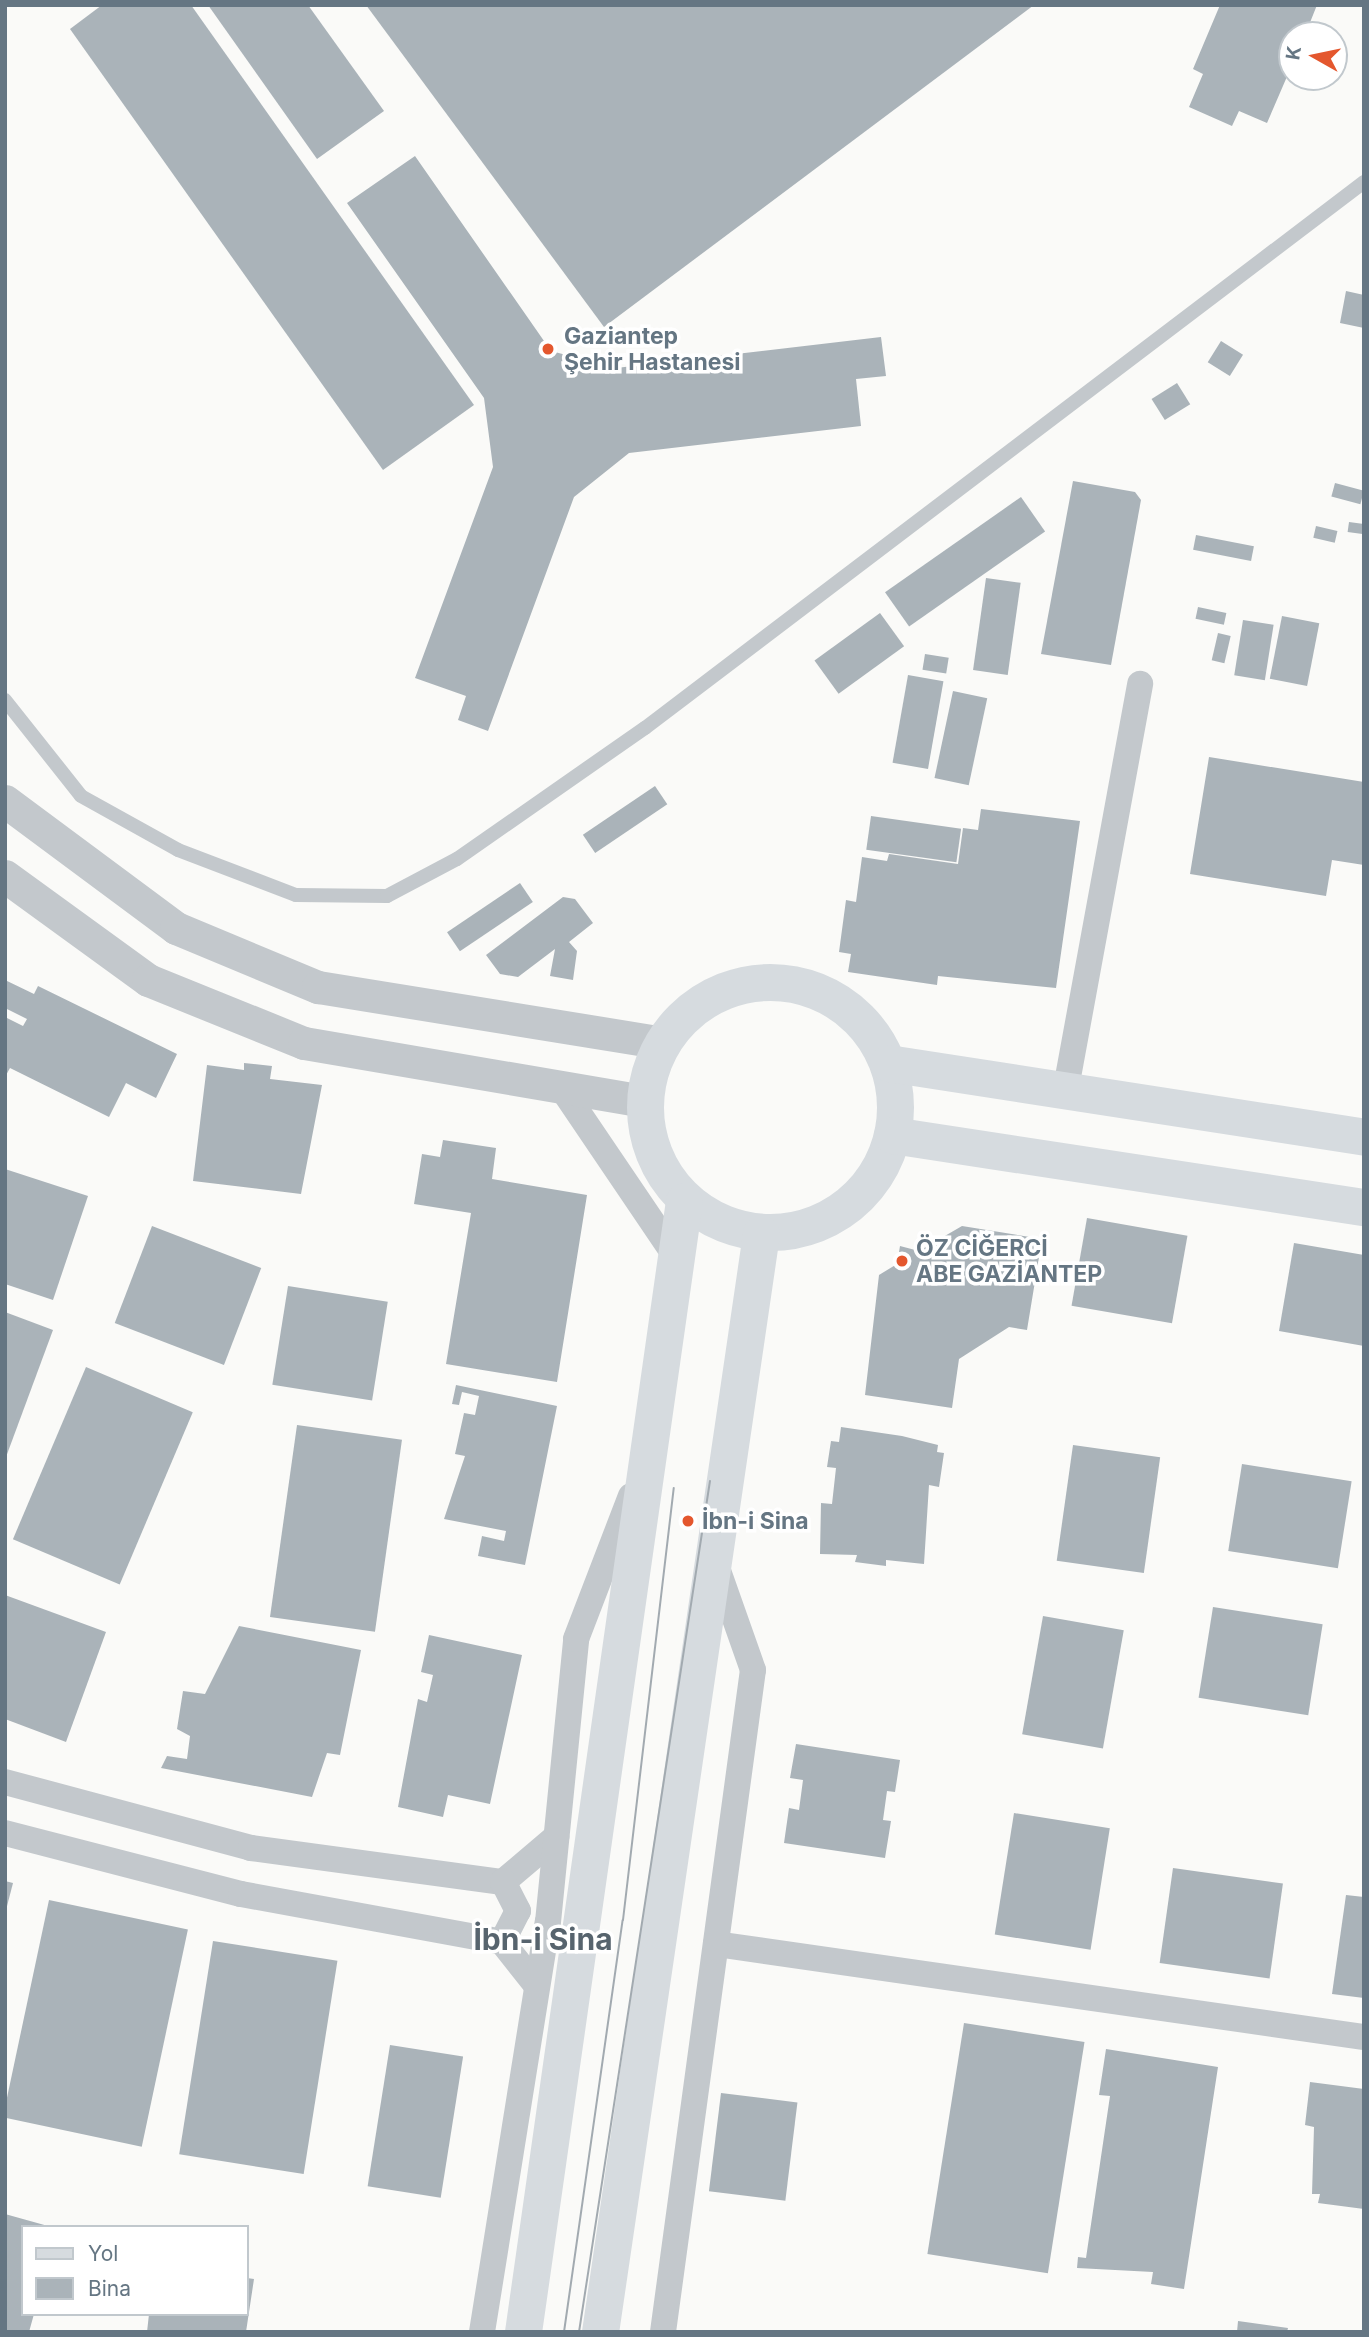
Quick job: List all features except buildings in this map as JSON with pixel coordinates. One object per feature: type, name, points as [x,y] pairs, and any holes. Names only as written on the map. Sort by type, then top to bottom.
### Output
[{"type":"main road","points":[[752,982],[792,983],[831,996],[864,1023],[888,1063],[896,1101],[892,1135],[873,1182],[842,1212],[803,1230],[761,1234],[712,1219],[684,1200],[659,1169],[646,1130],[645,1101],[663,1043],[681,1018],[713,994],[752,982]]},
{"type":"main road","points":[[888,1063],[1066,1088],[1364,1137]]},
{"type":"main road","points":[[892,1135],[1364,1207]]},
{"type":"main road","points":[[523,2332],[684,1200]]},
{"type":"main road","points":[[600,2332],[711,1550],[761,1234]]},
{"type":"street","points":[[1066,1088],[1140,684]]},
{"type":"street","points":[[5,801],[176,928],[318,986],[663,1043]]},
{"type":"street","points":[[5,876],[148,979],[304,1043],[563,1090],[645,1101]]},
{"type":"street","points":[[563,1090],[676,1257]]},
{"type":"street","points":[[482,2332],[537,1986],[556,1837],[576,1639],[650,1448]]},
{"type":"street","points":[[663,2332],[753,1670],[711,1550]]},
{"type":"street","points":[[5,1783],[251,1848],[503,1882],[556,1837]]},
{"type":"street","points":[[5,1833],[181,1881],[502,1942],[537,1986]]},
{"type":"street","points":[[502,1942],[518,1911],[503,1882]]},
{"type":"street","points":[[716,1944],[1364,2037]]},
{"type":"lane","points":[[5,700],[81,796],[178,850],[296,895],[387,896],[457,859],[645,729],[1364,183]]},
{"type":"tram line","points":[[579,2332],[710,1481]]},
{"type":"tram line","points":[[564,2332],[623,1920],[674,1488]]},
{"type":"place","name":"Gaziantep Şehir Hastanesi","points":[[548,349]]},
{"type":"place","name":"ÖZ CİĞERCİ ABE GAZİANTEP","points":[[902,1261]]},
{"type":"place","name":"İbn-i Sina","points":[[688,1521]]},
{"type":"district","name":"İbn-i Sina","points":[[543,1939]]}]
